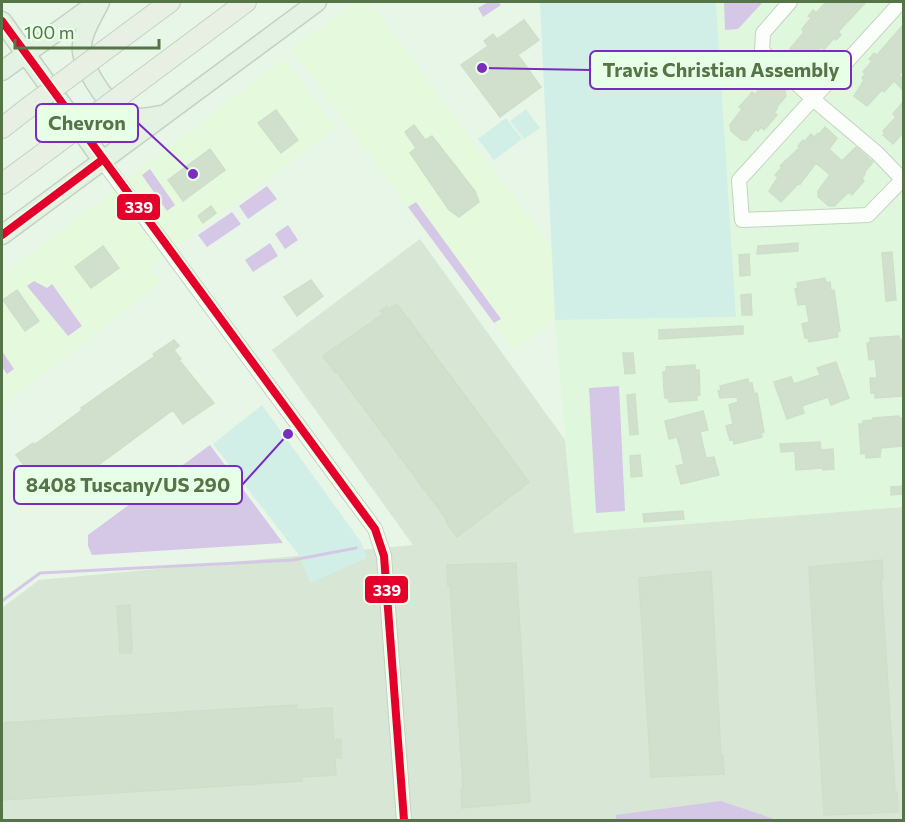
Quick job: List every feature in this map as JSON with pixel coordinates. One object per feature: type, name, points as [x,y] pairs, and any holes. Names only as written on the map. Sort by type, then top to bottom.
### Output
[{"type":"highway","points":[[2,128],[171,2]]},
{"type":"highway","points":[[2,184],[246,2]]},
{"type":"main road","points":[[2,71],[99,2]]},
{"type":"main road","points":[[99,2],[81,44],[88,73],[113,106],[121,112],[132,117],[146,118],[165,114]]},
{"type":"main road","points":[[2,235],[317,2]]},
{"type":"main road","points":[[2,21],[102,160]]},
{"type":"street","points":[[790,2],[763,33],[762,51],[814,99],[877,153],[903,179],[868,215],[742,220],[739,180],[814,99],[901,2]]},
{"type":"street","points":[[102,160],[375,529],[384,556],[404,820]]},
{"type":"shaded area","points":[[354,2],[370,2],[551,247],[555,320],[514,350],[291,49]]},
{"type":"shaded area","points":[[488,2],[498,2],[501,5],[483,17],[478,8]]},
{"type":"shaded area","points":[[540,2],[716,2],[736,317],[555,320]]},
{"type":"shaded area","points":[[716,2],[903,2],[903,507],[574,533],[555,320],[736,317]]},
{"type":"shaded area","points":[[724,2],[763,2],[738,29],[725,30]]},
{"type":"shaded area","points":[[284,58],[336,128],[149,266],[161,282],[2,406],[2,276]]},
{"type":"shaded area","points":[[526,109],[540,128],[524,139],[510,121]]},
{"type":"shaded area","points":[[506,118],[522,139],[494,160],[478,139]]},
{"type":"shaded area","points":[[150,169],[175,205],[167,211],[142,175]]},
{"type":"shaded area","points":[[267,186],[277,199],[248,219],[239,206]]},
{"type":"shaded area","points":[[416,202],[501,319],[494,323],[408,207]]},
{"type":"shaded area","points":[[232,212],[241,224],[207,247],[198,235]]},
{"type":"shaded area","points":[[288,225],[298,240],[285,249],[275,234]]},
{"type":"shaded area","points":[[420,239],[565,440],[574,533],[903,507],[903,820],[2,820],[2,608],[39,580],[413,545],[272,350]]},
{"type":"shaded area","points":[[270,243],[278,256],[253,272],[245,260]]},
{"type":"shaded area","points":[[34,281],[47,288],[52,284],[82,326],[68,336],[27,286]]},
{"type":"shaded area","points":[[2,351],[14,369],[7,374],[2,367]]},
{"type":"shaded area","points":[[619,386],[625,511],[596,513],[589,388]]},
{"type":"shaded area","points":[[262,405],[361,542],[367,558],[310,583],[298,554],[213,444]]},
{"type":"shaded area","points":[[210,445],[283,543],[92,555],[88,546],[88,535]]},
{"type":"shaded area","points":[[721,801],[777,820],[616,820],[616,815]]},
{"type":"building","points":[[826,2],[866,2],[838,32],[841,35],[836,40],[834,38],[824,50],[821,47],[818,51],[815,49],[802,60],[790,49],[804,32],[802,29],[811,18],[808,16],[813,10],[816,13]]},
{"type":"building","points":[[524,20],[539,40],[518,55],[541,87],[500,117],[461,65],[488,46],[484,41],[493,34],[497,39]]},
{"type":"building","points":[[903,25],[903,70],[899,75],[903,79],[903,90],[894,81],[867,106],[854,96],[864,80],[863,72],[872,61],[869,59],[874,53],[877,55]]},
{"type":"building","points":[[768,82],[774,82],[785,91],[786,96],[774,112],[777,115],[764,130],[761,127],[758,131],[756,129],[747,140],[742,140],[731,131],[730,125],[742,109],[739,107],[752,92],[755,95]]},
{"type":"building","points":[[903,102],[903,133],[893,144],[883,135],[885,133],[883,131],[896,117],[893,114]]},
{"type":"building","points":[[276,110],[298,140],[281,153],[258,123]]},
{"type":"building","points":[[414,125],[425,140],[432,136],[475,191],[479,202],[459,217],[449,210],[410,153],[416,148],[405,132]]},
{"type":"building","points":[[825,127],[837,138],[829,149],[842,161],[856,147],[873,162],[864,173],[862,178],[864,181],[852,195],[849,192],[834,206],[829,206],[818,197],[818,191],[830,175],[816,163],[800,184],[781,202],[769,191],[778,177],[775,175],[782,167],[780,166],[800,147],[798,146],[803,140],[804,142],[811,134],[814,137]]},
{"type":"building","points":[[210,149],[225,170],[183,201],[168,180]]},
{"type":"building","points":[[211,206],[216,213],[203,223],[198,216]]},
{"type":"building","points":[[798,243],[798,251],[757,254],[758,246]]},
{"type":"building","points":[[103,246],[119,268],[91,288],[75,267]]},
{"type":"building","points":[[892,252],[896,300],[886,301],[882,253]]},
{"type":"building","points":[[749,254],[750,275],[740,276],[739,255]]},
{"type":"building","points":[[825,278],[826,283],[830,282],[831,291],[834,290],[840,331],[837,332],[838,337],[809,342],[808,338],[805,338],[802,324],[809,322],[806,304],[798,305],[795,289],[798,288],[797,283]]},
{"type":"building","points":[[311,280],[323,296],[297,316],[284,297]]},
{"type":"building","points":[[17,290],[39,321],[25,331],[3,300]]},
{"type":"building","points":[[751,294],[752,315],[742,315],[741,295]]},
{"type":"building","points":[[397,304],[529,482],[457,537],[446,522],[447,520],[323,356],[383,314],[380,311],[387,306],[389,309]]},
{"type":"building","points":[[743,326],[743,334],[659,339],[659,330]]},
{"type":"building","points":[[899,336],[903,349],[903,396],[875,398],[875,393],[871,393],[870,378],[877,378],[875,359],[869,360],[867,343],[870,343],[870,338]]},
{"type":"building","points":[[174,340],[179,346],[174,350],[181,359],[179,360],[214,403],[183,424],[173,410],[51,500],[16,455],[33,443],[34,445]]},
{"type":"building","points":[[623,353],[633,353],[635,373],[625,374]]},
{"type":"building","points":[[836,362],[849,398],[831,405],[828,397],[802,406],[804,413],[787,419],[774,382],[791,377],[794,384],[820,375],[817,368]]},
{"type":"building","points":[[695,365],[695,370],[699,370],[700,395],[697,395],[697,400],[669,402],[668,398],[665,398],[664,389],[663,372],[666,372],[666,367]]},
{"type":"building","points":[[748,379],[749,383],[752,383],[754,394],[757,393],[764,432],[761,433],[762,437],[734,444],[733,439],[730,440],[726,426],[733,424],[729,405],[738,402],[737,397],[720,398],[718,391],[721,390],[720,386]]},
{"type":"building","points":[[635,394],[638,434],[630,435],[627,395]]},
{"type":"building","points":[[703,411],[708,430],[700,432],[706,458],[714,457],[719,475],[681,484],[676,466],[684,464],[680,447],[677,437],[669,439],[665,421]]},
{"type":"building","points":[[899,416],[903,418],[903,446],[881,448],[880,457],[866,458],[865,453],[861,454],[859,424],[873,420],[873,418]]},
{"type":"building","points":[[820,442],[821,450],[833,449],[834,469],[796,470],[795,451],[781,452],[780,444]]},
{"type":"building","points":[[640,455],[642,476],[631,477],[630,456]]},
{"type":"building","points":[[903,486],[903,494],[891,495],[891,487]]},
{"type":"building","points":[[683,511],[684,519],[644,522],[643,514]]},
{"type":"building","points":[[882,560],[883,580],[881,580],[898,812],[824,815],[809,567]]},
{"type":"building","points":[[516,563],[530,802],[462,808],[461,788],[463,788],[447,565]]},
{"type":"building","points":[[711,571],[724,774],[651,777],[639,578]]},
{"type":"building","points":[[130,605],[132,653],[120,653],[117,606]]},
{"type":"building","points":[[297,705],[297,710],[332,708],[334,740],[341,739],[341,758],[335,758],[336,775],[301,777],[302,781],[2,800],[2,723]]},
{"type":"waterway","points":[[2,601],[40,573],[293,560],[356,548]]},
{"type":"transit line","name":"339","points":[[2,21],[375,529],[384,556],[404,820]]},
{"type":"transit line","name":"339","points":[[2,235],[102,160]]},
{"type":"place","name":"Travis Christian Assembly","points":[[482,68]]},
{"type":"place","name":"Chevron","points":[[193,174]]},
{"type":"place","name":"8408 Tuscany/US 290","points":[[288,434]]}]
